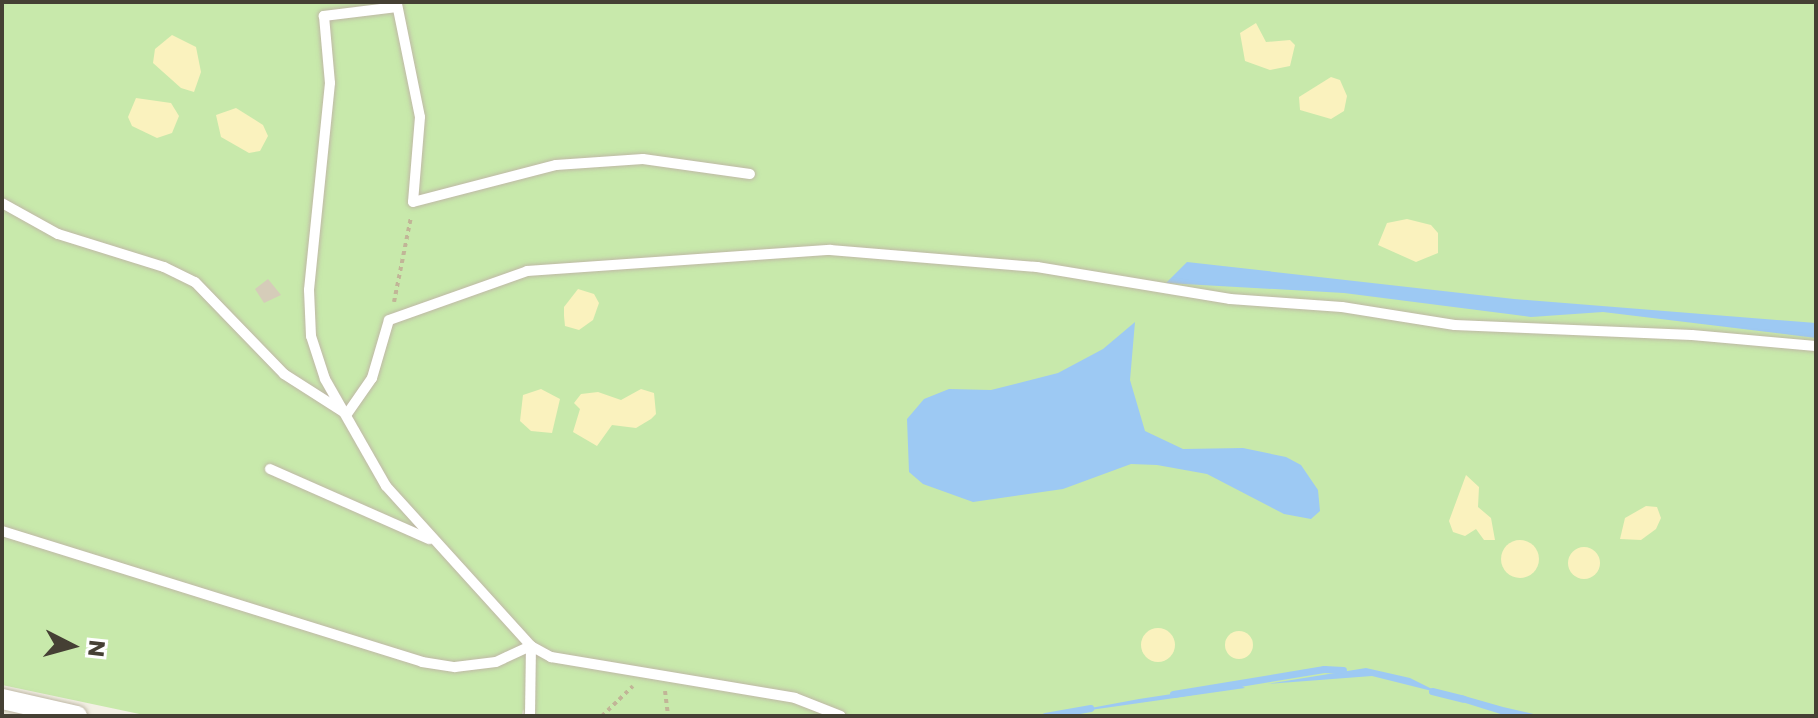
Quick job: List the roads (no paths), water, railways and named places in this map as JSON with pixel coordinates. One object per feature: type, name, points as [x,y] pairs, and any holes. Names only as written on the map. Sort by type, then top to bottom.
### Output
[{"type":"street","points":[[2,699],[77,716]]},
{"type":"lane","points":[[750,174],[643,159],[556,165],[413,202],[420,117],[397,4],[324,16],[330,83],[309,290],[311,336],[325,379],[386,486],[531,646],[575,663],[795,698],[841,716]]},
{"type":"lane","points":[[2,203],[58,234],[164,267],[195,282],[284,374],[347,414]]},
{"type":"lane","points":[[347,414],[372,378],[389,320],[527,271],[830,250],[1037,267],[1230,299],[1342,307],[1455,325],[1692,335],[1816,346]]},
{"type":"lane","points":[[270,469],[434,541]]},
{"type":"lane","points":[[2,531],[422,662],[455,667],[496,662],[531,646]]},
{"type":"lane","points":[[530,716],[531,646]]},
{"type":"water","points":[[1187,262],[1514,299],[1816,323],[1816,338],[1603,312],[1531,317],[1344,293],[1166,283]]},
{"type":"water","points":[[1135,322],[1130,380],[1145,431],[1183,449],[1243,448],[1286,457],[1301,465],[1318,490],[1320,511],[1311,519],[1284,514],[1207,474],[1157,465],[1131,464],[1063,489],[973,502],[923,484],[909,472],[907,419],[924,399],[949,389],[991,390],[1058,373],[1103,349]]},
{"type":"water","points":[[1366,668],[1410,678],[1440,693],[1372,676],[1267,684]]},
{"type":"water","points":[[1238,684],[1245,688],[1048,716],[1139,699]]},
{"type":"water","points":[[1461,695],[1542,716],[1507,716],[1459,701]]},
{"type":"waterway","points":[[1173,694],[1324,669],[1343,670]]},
{"type":"waterway","points":[[1432,691],[1463,699]]},
{"type":"waterway","points":[[1045,716],[1090,708]]}]
